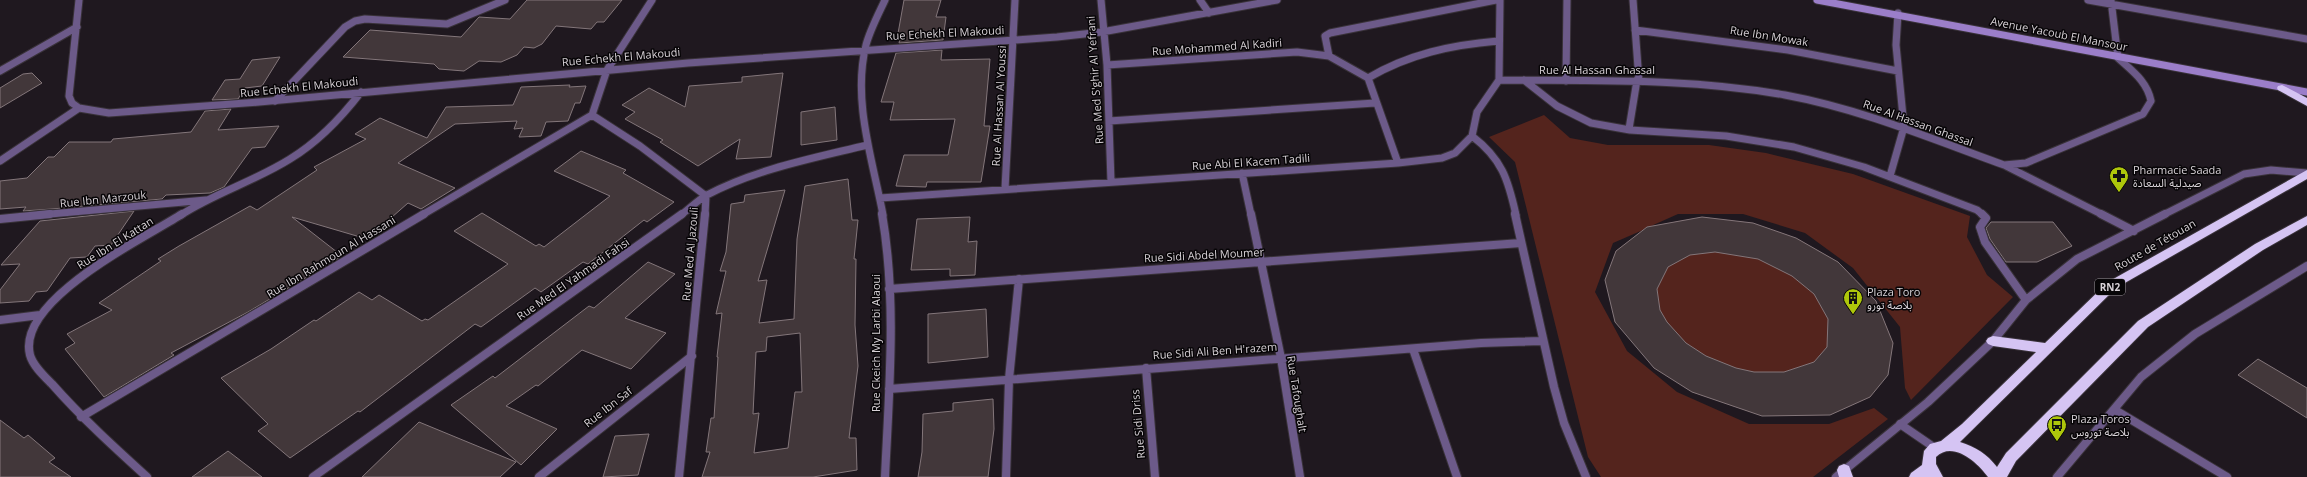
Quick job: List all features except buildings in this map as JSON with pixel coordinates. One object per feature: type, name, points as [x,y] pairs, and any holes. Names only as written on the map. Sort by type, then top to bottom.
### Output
[{"type":"highway","points":[[2282,88],[2307,102]]},
{"type":"highway","name":"Route de Tétouan","points":[[1940,446],[1967,428],[2046,348],[2112,285],[2307,174]]},
{"type":"highway","points":[[1916,477],[1933,472],[1928,460],[1940,446],[1958,446],[1972,452],[1983,460],[1997,477],[2011,457],[2143,324],[2259,247],[2307,220]]},
{"type":"highway","points":[[1993,341],[2046,348]]},
{"type":"street","points":[[0,161],[79,108],[72,103],[69,96],[79,0]]},
{"type":"street","points":[[275,101],[345,27],[355,21],[365,19],[447,24],[505,0]]},
{"type":"street","points":[[592,115],[607,70],[652,0]]},
{"type":"street","name":"Rue Ckeich My Larbi Alaoui","points":[[885,0],[865,49],[862,78],[863,112],[867,145],[880,198],[889,289],[889,389],[885,477]]},
{"type":"street","name":"Rue Al Hassan Al Youssi","points":[[1005,189],[1016,0]]},
{"type":"street","name":"Rue Med S'ghir Al Yefrani","points":[[1100,0],[1102,32],[1107,65],[1111,182]]},
{"type":"street","points":[[1200,0],[1209,13]]},
{"type":"street","name":"Rue Echekh El Makoudi","points":[[79,108],[109,113],[275,101],[607,70],[865,49],[1013,41],[1102,32],[1275,0]]},
{"type":"street","points":[[1329,56],[1325,36],[1330,33],[1496,0]]},
{"type":"street","points":[[1500,0],[1498,42],[1499,80],[1477,112],[1472,136],[1492,152],[1502,167],[1510,190],[1543,341],[1564,423],[1586,477]]},
{"type":"street","points":[[1566,81],[1567,0]]},
{"type":"street","points":[[1629,129],[1638,80],[1633,0]]},
{"type":"street","name":"Avenue Yacoub El Mansour","points":[[1817,0],[1898,13],[2118,58],[2298,90],[2307,93]]},
{"type":"street","points":[[2088,0],[2111,2],[2307,39]]},
{"type":"street","points":[[2111,2],[2118,58]]},
{"type":"street","points":[[1890,176],[1904,127],[1896,45],[1898,13]]},
{"type":"street","points":[[0,71],[77,27]]},
{"type":"street","name":"Rue Ibn Mowak","points":[[1635,30],[1788,50],[1898,71]]},
{"type":"street","points":[[1398,163],[1375,103],[1368,78],[1397,61],[1417,54],[1454,45],[1498,42]]},
{"type":"street","name":"Rue Mohammed Al Kadiri","points":[[1107,65],[1297,52],[1329,56],[1368,78]]},
{"type":"street","name":"Rue Al Hassan Ghassal","points":[[1499,80],[1638,80],[1692,82],[1786,95],[1823,102],[1904,127],[2004,165],[2026,163],[2143,114],[2151,101],[2149,91],[2143,81],[2118,58]]},
{"type":"street","points":[[1524,80],[1538,93],[1579,118],[1602,125],[1629,129],[1743,137],[1802,149],[1890,176],[1977,210],[1985,215],[1986,220],[1980,227],[1985,242],[2026,300]]},
{"type":"street","name":"Rue Ibn El Kattan","points":[[147,477],[81,417],[43,374],[30,355],[28,342],[31,329],[40,315],[63,292],[89,270],[208,199],[258,177],[290,159],[316,140],[338,121],[361,92]]},
{"type":"street","points":[[1109,121],[1375,103]]},
{"type":"street","name":"Rue Med Al Jazouli","points":[[592,115],[640,146],[706,196],[692,356],[679,477]]},
{"type":"street","name":"Rue Ibn Rahmoun Al Hassani","points":[[81,417],[592,115]]},
{"type":"street","name":"Rue Abi El Kacem Tadili","points":[[880,198],[1398,163],[1442,158],[1456,153],[1472,136]]},
{"type":"street","name":"Rue Med El Yahmadi Fahsi","points":[[312,477],[655,235],[706,196],[762,172],[867,145]]},
{"type":"street","points":[[2004,165],[2134,230]]},
{"type":"street","points":[[1842,475],[1900,424],[1928,402],[1993,341],[2026,300],[2077,259],[2244,174],[2271,170],[2307,174]]},
{"type":"street","name":"Rue Tafoughalt","points":[[1242,173],[1281,358],[1300,477]]},
{"type":"street","name":"Rue Ibn Marzouk","points":[[0,220],[208,199]]},
{"type":"street","name":"Rue Sidi Abdel Moumer","points":[[889,289],[1521,243]]},
{"type":"street","points":[[2057,477],[2115,410],[2140,377],[2195,334],[2307,266]]},
{"type":"street","points":[[1006,477],[1009,379],[1019,279]]},
{"type":"street","points":[[0,320],[40,315]]},
{"type":"street","name":"Rue Sidi Ali Ben H'razem","points":[[889,389],[1413,348],[1543,341]]},
{"type":"street","points":[[1413,348],[1457,477]]},
{"type":"street","name":"Rue Ibn Saf","points":[[538,477],[692,356]]},
{"type":"street","name":"Rue Sidi Driss","points":[[1146,368],[1155,477]]},
{"type":"street","points":[[2115,410],[2227,477]]},
{"type":"street","points":[[1900,424],[1940,446]]},
{"type":"shaded area","points":[[1544,115],[1570,138],[1608,145],[1709,145],[1766,153],[1853,174],[1970,216],[1967,237],[1987,275],[2013,297],[1911,400],[1905,388],[1900,327],[1853,268],[1805,233],[1743,214],[1678,214],[1651,226],[1702,217],[1753,223],[1796,238],[1838,262],[1876,301],[1893,343],[1887,375],[1870,397],[1830,415],[1762,416],[1692,392],[1654,368],[1605,280],[1616,251],[1643,230],[1613,243],[1595,292],[1627,351],[1677,392],[1749,424],[1829,424],[1874,408],[1888,419],[1813,477],[1601,477],[1588,457],[1515,162],[1489,137]]},
{"type":"place","name":"Pharmacie Saada صيدلية السعادة","points":[[2119,193]]},
{"type":"place","name":"Plaza Toro بلاصة تورو","points":[[1853,315]]},
{"type":"place","name":"Plaza Toros بلاصة توروس","points":[[2057,442]]}]
